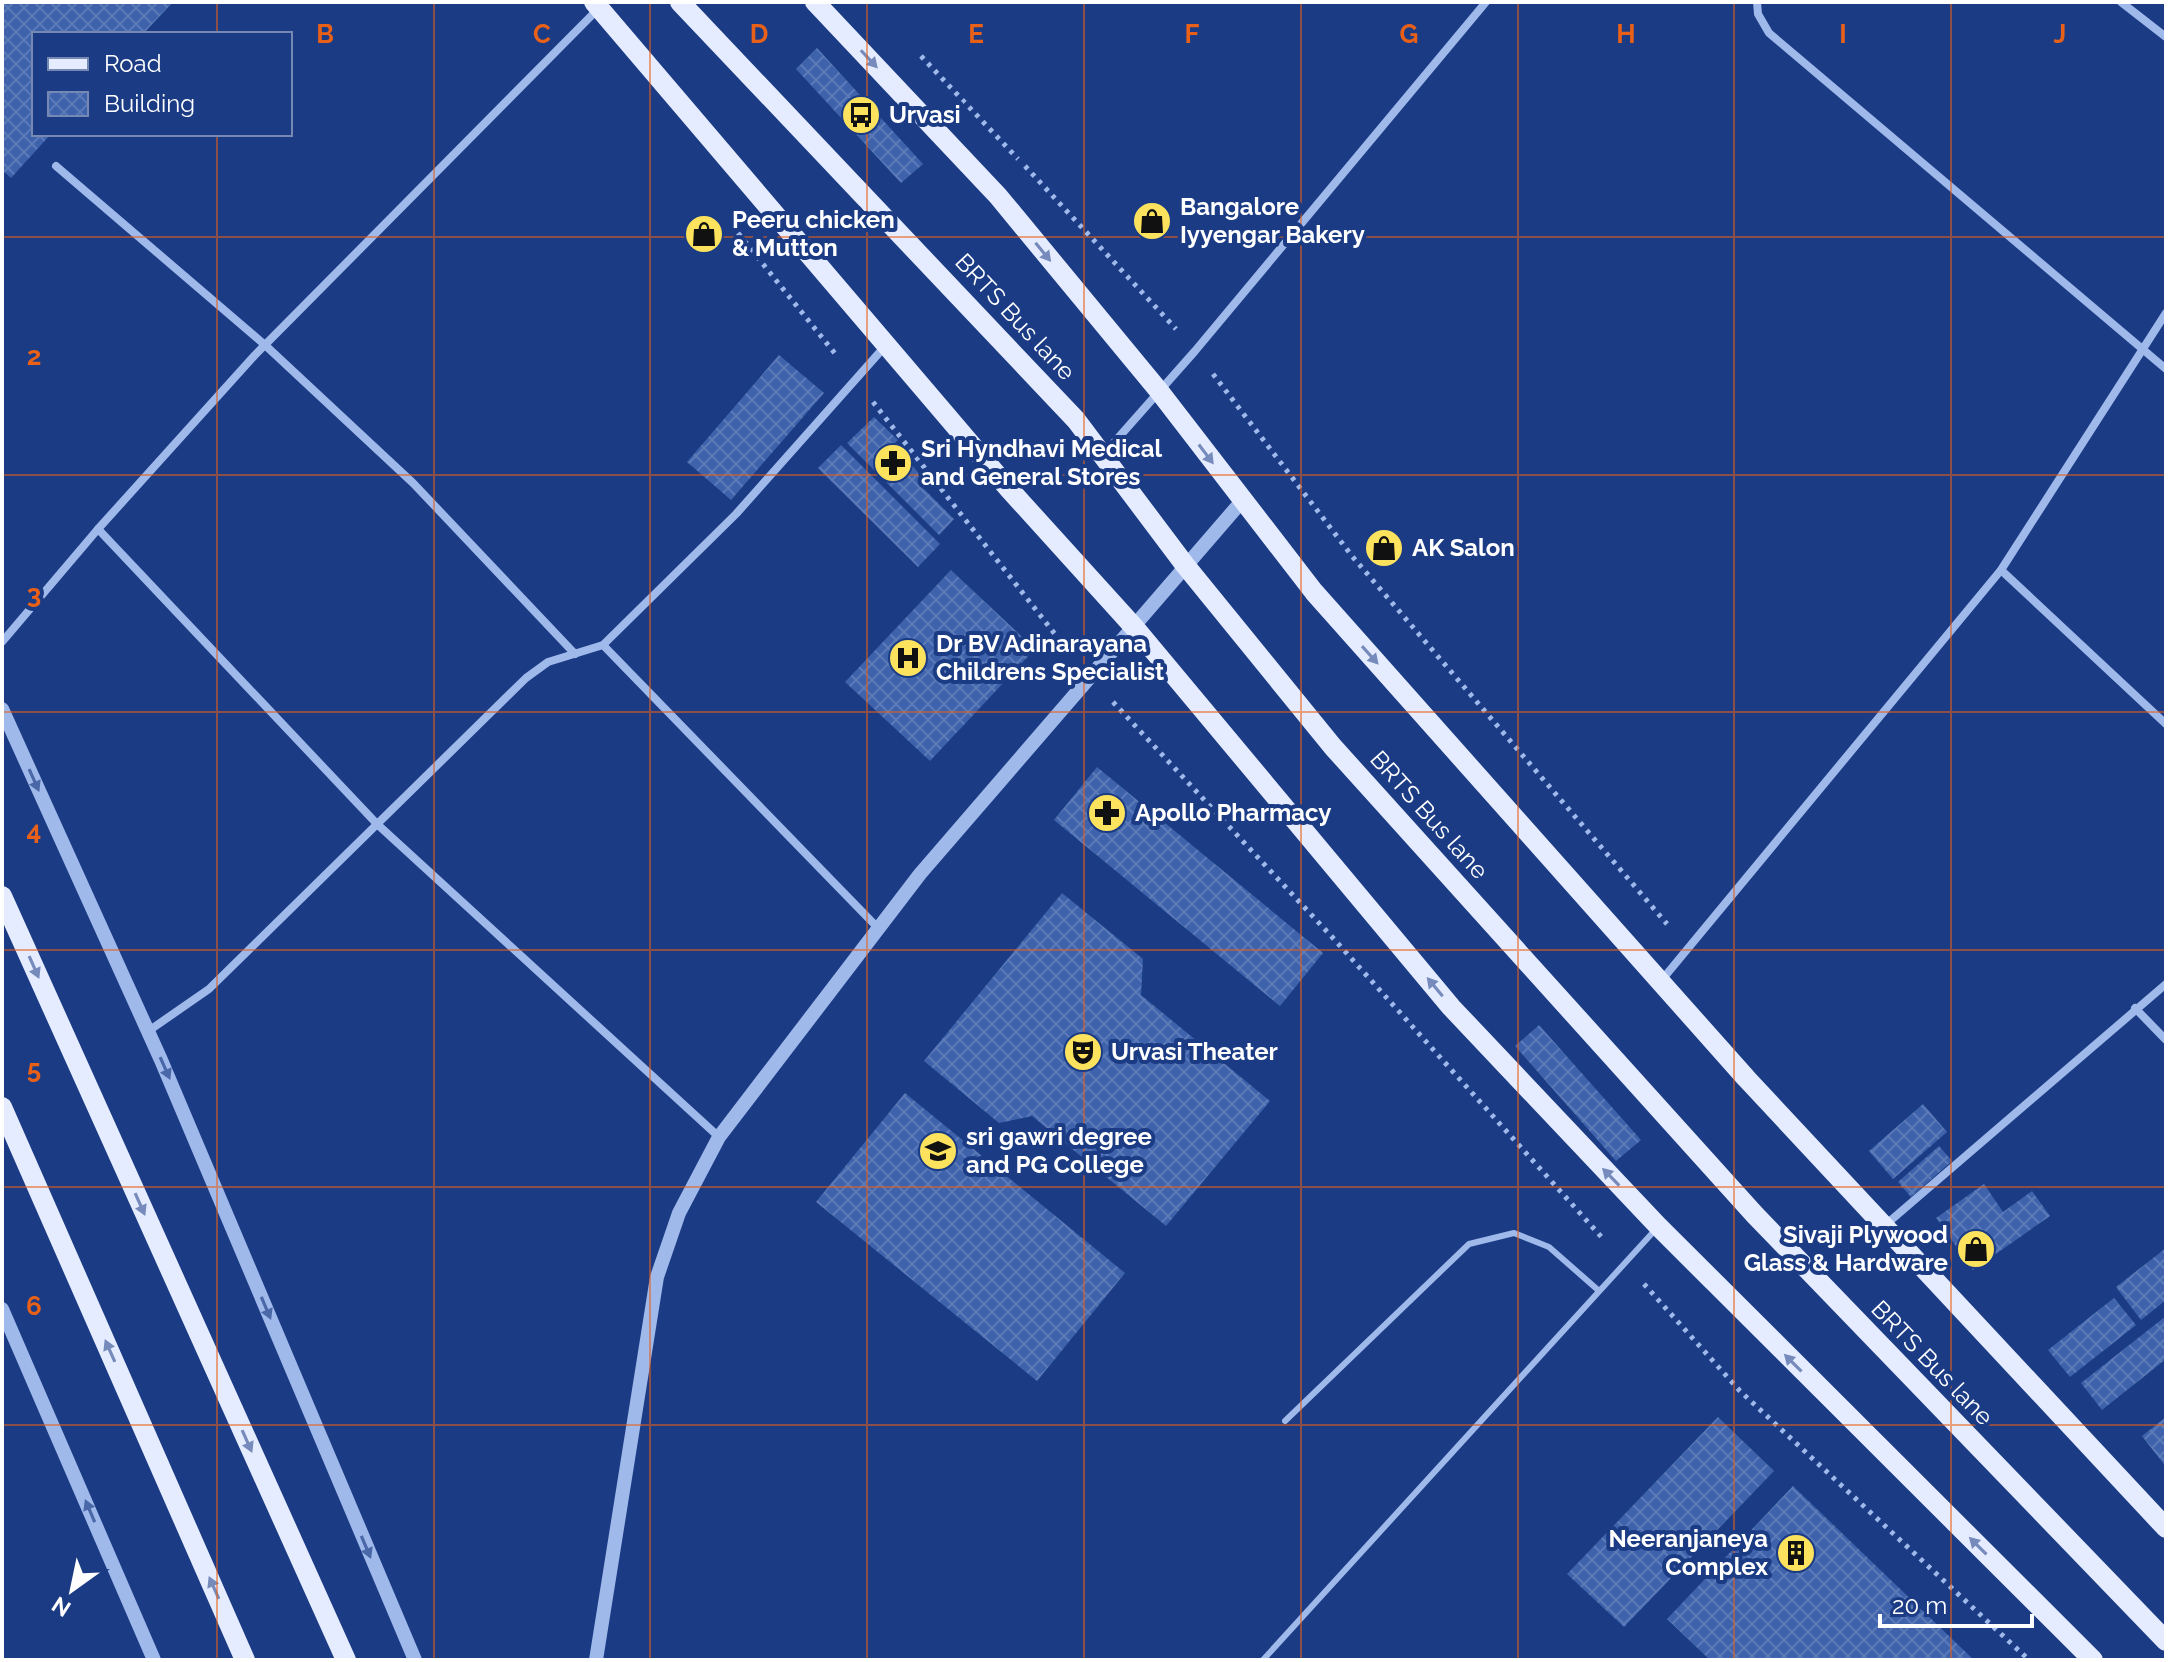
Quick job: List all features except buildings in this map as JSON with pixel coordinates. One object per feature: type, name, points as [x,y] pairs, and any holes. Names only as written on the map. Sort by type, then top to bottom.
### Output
[{"type":"main road","name":"BRTS Bus lane","points":[[680,2],[1076,420],[1185,565],[1333,747],[1745,1204],[2166,1641]]},
{"type":"main road","points":[[597,5],[1009,489],[1134,627],[1451,1007],[1658,1226],[2093,1660]]},
{"type":"main road","points":[[826,6],[998,196],[1159,391],[1314,592],[1883,1227],[2166,1528]]},
{"type":"main road","points":[[2,896],[346,1660]]},
{"type":"main road","points":[[2,1107],[245,1660]]},
{"type":"street","points":[[1102,455],[1195,351],[1486,2]]},
{"type":"street","points":[[1757,2],[1758,14],[1769,33],[2143,346],[2166,369]]},
{"type":"street","points":[[2121,2],[2166,37]]},
{"type":"street","points":[[2,642],[98,529],[265,345],[597,5]]},
{"type":"street","points":[[56,166],[265,345],[413,483],[575,654]]},
{"type":"street","points":[[1661,981],[1690,951],[2001,570],[2166,313]]},
{"type":"street","points":[[147,1032],[209,989],[526,678],[548,662],[603,645],[736,514],[888,344]]},
{"type":"street","points":[[596,1660],[657,1277],[679,1213],[719,1137],[877,927],[1242,501]]},
{"type":"street","points":[[98,529],[377,824],[719,1137]]},
{"type":"street","points":[[2001,570],[2166,724]]},
{"type":"street","points":[[603,645],[877,927]]},
{"type":"street","points":[[2,709],[147,1032],[415,1660]]},
{"type":"street","points":[[1883,1227],[2166,984]]},
{"type":"street","points":[[2135,1008],[2166,1040]]},
{"type":"street","points":[[2,1309],[154,1660]]},
{"type":"lane","points":[[1263,1660],[1658,1226]]},
{"type":"lane","points":[[1285,1421],[1469,1244],[1514,1233],[1549,1247],[1598,1290]]},
{"type":"path","points":[[920,54],[1195,351],[1352,556],[1690,951]]},
{"type":"path","points":[[729,222],[1090,677],[1333,938],[1740,1391],[2029,1660]]},
{"type":"place","name":"Urvasi","points":[[861,115]]},
{"type":"place","name":"Bangalore Iyyengar Bakery","points":[[1152,221]]},
{"type":"place","name":"Peeru chicken & Mutton","points":[[704,234]]},
{"type":"place","name":"Sri Hyndhavi Medical and General Stores","points":[[893,463]]},
{"type":"place","name":"AK Salon","points":[[1384,548]]},
{"type":"place","name":"Dr BV Adinarayana Childrens Specialist","points":[[908,658]]},
{"type":"place","name":"Apollo Pharmacy","points":[[1107,813]]},
{"type":"place","name":"Urvasi Theater","points":[[1083,1052]]},
{"type":"place","name":"sri gawri degree and PG College","points":[[938,1151]]},
{"type":"place","name":"Sivaji Plywood Glass & Hardware","points":[[1976,1249]]},
{"type":"place","name":"Neeranjaneya Complex","points":[[1796,1553]]}]
